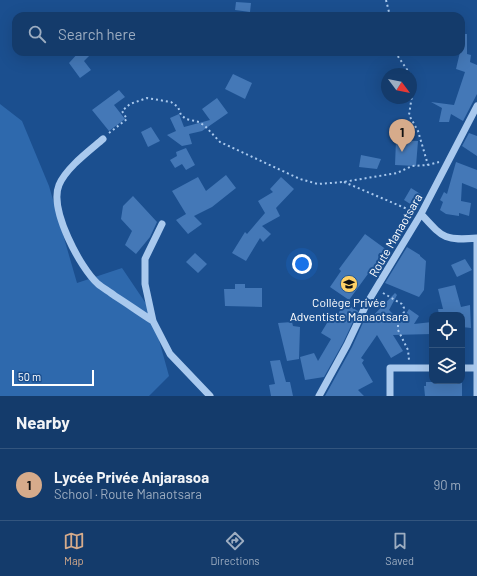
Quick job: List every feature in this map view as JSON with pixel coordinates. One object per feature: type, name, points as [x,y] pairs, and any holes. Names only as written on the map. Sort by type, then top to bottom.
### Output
[{"type":"street","name":"Route Manaotsara","points":[[319,396],[376,289],[421,214],[477,106]]},
{"type":"street","points":[[102,139],[72,167],[59,186],[58,204],[61,220],[76,255],[84,268],[98,284],[153,321]]},
{"type":"street","points":[[421,214],[437,232],[445,238],[457,240],[477,238],[477,396]]},
{"type":"street","points":[[162,224],[145,259],[145,284],[153,321],[170,354],[210,396]]},
{"type":"street","points":[[390,396],[390,368],[429,368]]},
{"type":"street","points":[[465,368],[477,368]]},
{"type":"path","points":[[386,0],[389,12]]},
{"type":"path","points":[[398,56],[406,68]]},
{"type":"path","points":[[102,139],[127,119],[122,112],[130,104],[147,98],[171,102],[178,107],[181,115],[186,119],[199,122],[205,126],[220,142],[300,179],[318,184],[397,174],[412,166],[428,165],[449,159]]},
{"type":"path","points":[[410,104],[410,115],[418,131],[428,165]]},
{"type":"path","points":[[343,182],[421,214]]},
{"type":"path","points":[[376,289],[402,304],[404,308],[404,312],[398,323],[398,330],[408,350],[409,367]]},
{"type":"shaded area","points":[[0,104],[22,121],[49,186],[77,283],[122,268],[151,311],[169,376],[149,396],[0,396]]},
{"type":"building","points":[[236,2],[251,3],[250,12],[235,10]]},
{"type":"building","points":[[465,34],[467,34],[467,54],[471,55],[470,62],[477,65],[477,94],[463,121],[451,114],[449,122],[439,122],[442,108],[431,102],[454,105],[465,72],[456,69],[459,56],[465,56]]},
{"type":"building","points":[[75,56],[89,56],[84,61],[91,70],[80,78],[69,63]]},
{"type":"building","points":[[233,74],[252,83],[245,99],[225,89]]},
{"type":"building","points":[[119,90],[125,97],[114,105],[125,119],[109,131],[92,110]]},
{"type":"building","points":[[217,98],[228,113],[202,131],[189,134],[192,144],[182,146],[167,135],[176,131],[170,118],[179,114],[184,127],[210,120],[202,109]]},
{"type":"building","points":[[151,127],[160,141],[148,147],[141,132]]},
{"type":"building","points":[[469,133],[477,136],[477,156],[462,146]]},
{"type":"building","points":[[396,140],[418,141],[416,166],[395,165]]},
{"type":"building","points":[[186,148],[195,165],[186,170],[182,164],[175,168],[170,160],[177,156],[176,152]]},
{"type":"building","points":[[361,155],[381,159],[377,169],[359,167]]},
{"type":"building","points":[[456,162],[477,170],[477,189],[462,183],[461,201],[471,203],[469,216],[459,213],[459,216],[446,214],[440,210],[443,202],[440,200],[444,192],[447,194]]},
{"type":"building","points":[[226,175],[236,188],[212,207],[194,216],[202,224],[188,234],[176,220],[186,214],[172,191],[198,177],[206,191]]},
{"type":"building","points":[[281,177],[294,189],[276,208],[280,216],[262,226],[271,234],[263,242],[260,238],[246,261],[232,253],[245,232],[247,234],[265,213],[258,201],[273,192],[270,189]]},
{"type":"building","points":[[411,188],[422,195],[415,207],[404,200]]},
{"type":"building","points":[[133,196],[157,222],[150,237],[136,254],[125,245],[132,231],[121,219],[123,206]]},
{"type":"building","name":"Collège Privée Adventiste Manaotsara","points":[[365,234],[391,253],[380,272],[373,267],[349,300],[330,287],[341,271],[339,269]]},
{"type":"building","points":[[407,247],[420,255],[426,261],[424,290],[419,297],[385,283]]},
{"type":"building","points":[[195,253],[207,264],[198,273],[186,262]]},
{"type":"building","points":[[465,259],[472,270],[457,277],[451,265]]},
{"type":"building","points":[[235,284],[245,284],[245,288],[262,288],[262,307],[225,306],[224,289],[235,289]]},
{"type":"building","points":[[455,285],[461,307],[470,305],[471,328],[465,327],[465,312],[438,312],[438,309],[443,309],[438,289]]},
{"type":"building","points":[[395,293],[397,295],[389,310],[401,322],[409,309],[419,316],[414,324],[429,322],[429,334],[393,335],[403,351],[391,358],[377,335],[361,358],[364,360],[362,363],[373,382],[358,390],[364,396],[325,396],[352,347],[366,316],[370,319]]},
{"type":"building","points":[[344,303],[358,311],[343,343],[324,377],[305,380],[300,357],[314,353],[318,361],[331,339],[321,333],[333,313],[337,316]]},
{"type":"building","points":[[292,322],[293,326],[300,327],[299,359],[287,361],[278,323]]},
{"type":"building","points":[[280,360],[286,382],[290,382],[293,396],[271,396],[269,385],[275,384],[270,361]]},
{"type":"building","points":[[426,382],[429,382],[429,384],[462,384],[462,396],[425,396],[424,386],[426,386]]},
{"type":"place","name":"Lycée Privée Anjarasoa","points":[[402,152]]},
{"type":"place","name":"Collège Privée Adventiste Manaotsara","points":[[349,284]]}]
